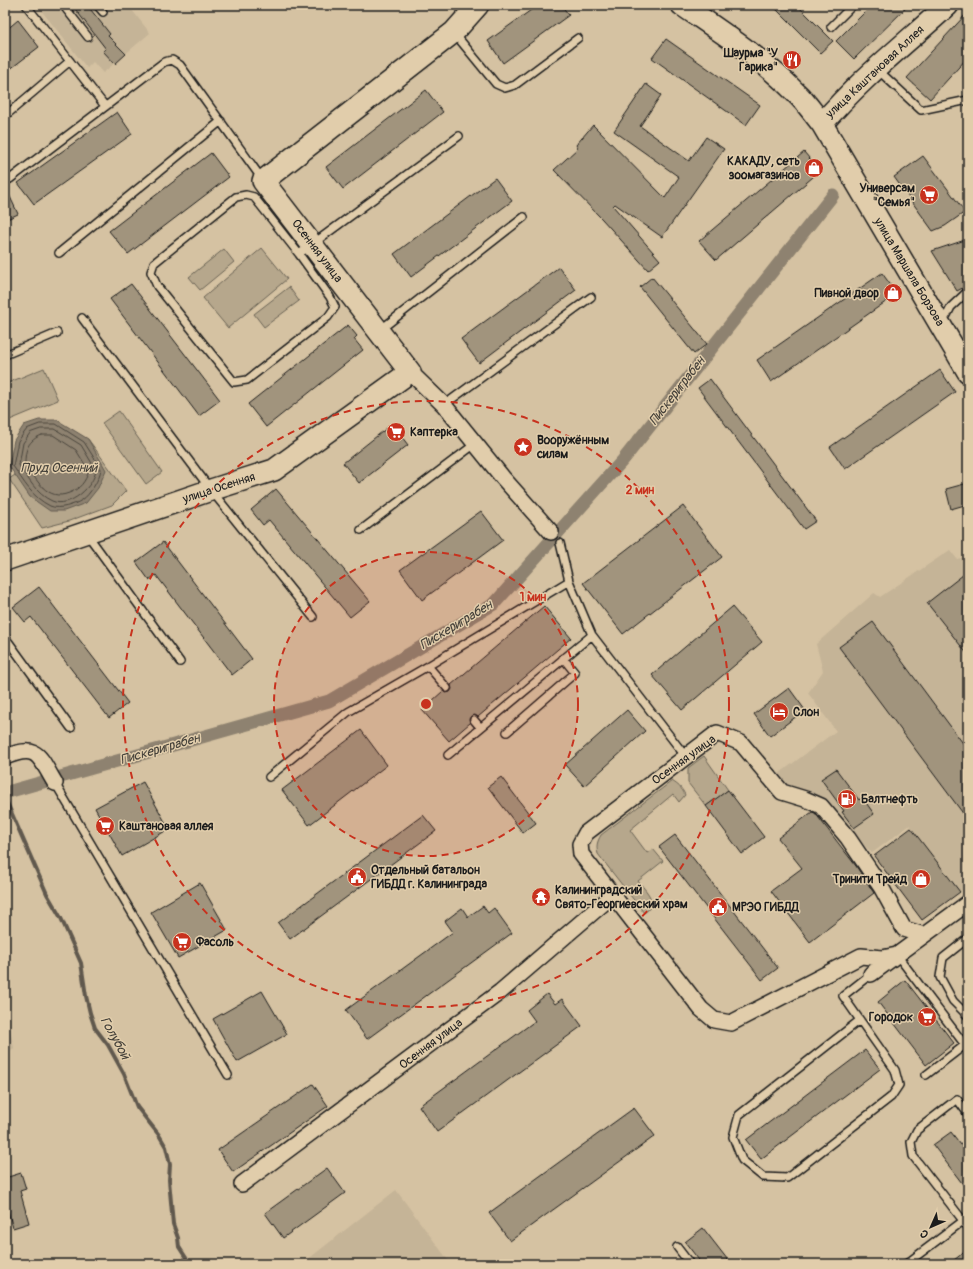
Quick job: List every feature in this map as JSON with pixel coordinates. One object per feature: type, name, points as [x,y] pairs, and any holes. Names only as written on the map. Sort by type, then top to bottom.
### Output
[{"type":"street","points":[[263,181],[454,32],[478,5]]},
{"type":"street","name":"улица Маршала Борзова","points":[[682,5],[756,58],[796,92],[822,124],[968,372]]},
{"type":"street","name":"улица Каштановая Аллея","points":[[822,124],[833,111],[877,68],[948,5]]},
{"type":"street","name":"Осенняя улица","points":[[263,181],[306,249],[378,332],[410,372],[444,405],[503,478],[555,538]]},
{"type":"street","name":"улица Осенняя","points":[[5,560],[274,470],[410,372]]},
{"type":"street","name":"Осенняя улица","points":[[897,955],[882,958],[861,956],[732,1023],[714,1020],[701,1009],[581,854],[580,844],[586,833],[717,734],[741,743],[782,792],[821,806],[848,838],[877,881],[904,929],[924,935]]},
{"type":"street","points":[[5,757],[19,751],[30,752],[40,757],[52,779]]},
{"type":"street","name":"Осенняя улица","points":[[242,1184],[500,992],[613,895]]},
{"type":"street","name":"Осенняя улица","points":[[871,974],[968,903]]},
{"type":"lane","points":[[26,5],[105,106]]},
{"type":"lane","points":[[63,5],[88,37]]},
{"type":"lane","points":[[97,5],[103,12]]},
{"type":"lane","points":[[831,27],[853,5]]},
{"type":"lane","points":[[454,32],[496,84],[505,88],[515,85],[578,38]]},
{"type":"lane","points":[[5,181],[10,179],[164,62],[172,60],[180,65],[263,181]]},
{"type":"lane","points":[[5,116],[70,61]]},
{"type":"lane","points":[[877,68],[922,110],[968,100]]},
{"type":"lane","points":[[59,252],[221,121]]},
{"type":"lane","points":[[306,249],[459,136]]},
{"type":"lane","points":[[246,195],[254,197],[306,249],[335,307],[328,317],[322,322],[247,380],[234,382],[157,286],[151,272],[154,263],[160,258],[236,197],[246,195]]},
{"type":"lane","points":[[378,332],[524,217]]},
{"type":"lane","points":[[938,321],[947,316],[951,306],[968,291]]},
{"type":"lane","points":[[444,405],[591,297]]},
{"type":"lane","points":[[82,318],[211,490],[313,617]]},
{"type":"lane","points":[[5,355],[57,333]]},
{"type":"lane","points":[[361,530],[475,444]]},
{"type":"lane","points":[[85,532],[180,662]]},
{"type":"lane","points":[[555,538],[569,581],[592,635],[686,757]]},
{"type":"lane","points":[[269,777],[348,712],[428,666],[569,581]]},
{"type":"lane","points":[[448,755],[592,635]]},
{"type":"lane","points":[[5,637],[71,728]]},
{"type":"lane","points":[[507,732],[575,673],[563,658]]},
{"type":"lane","points":[[428,666],[447,688]]},
{"type":"lane","points":[[474,720],[480,727]]},
{"type":"lane","points":[[52,779],[228,1075]]},
{"type":"lane","points":[[966,939],[943,958],[940,977],[953,1001],[968,1016]]},
{"type":"lane","points":[[897,955],[965,1045],[926,1075]]},
{"type":"lane","points":[[860,1020],[739,1115],[733,1137],[742,1160],[762,1177],[787,1178],[891,1097],[899,1085],[895,1070],[860,1020],[843,996],[871,974]]},
{"type":"lane","points":[[968,1114],[957,1099],[917,1130],[911,1142],[913,1156],[968,1227]]},
{"type":"lane","points":[[906,1264],[963,1221]]},
{"type":"lane","points":[[677,1247],[690,1264]]},
{"type":"shaded area","points":[[37,5],[128,5],[150,33],[103,73],[93,62],[87,68]]},
{"type":"shaded area","points":[[262,248],[287,279],[228,328],[203,298]]},
{"type":"shaded area","points":[[224,249],[234,262],[200,290],[189,277]]},
{"type":"shaded area","points":[[289,287],[299,301],[264,327],[254,314]]},
{"type":"shaded area","points":[[44,368],[58,400],[5,422],[5,384]]},
{"type":"shaded area","points":[[119,411],[162,472],[146,484],[102,423]]},
{"type":"shaded area","name":"Пруд Осенний","points":[[88,439],[126,491],[112,505],[69,521],[42,528],[9,479],[44,456]]},
{"type":"shaded area","points":[[950,550],[957,559],[968,556],[968,885],[922,920],[874,856],[911,828],[910,825],[872,853],[850,831],[785,786],[776,776],[836,731],[808,693],[823,671],[816,644],[874,593],[880,597]]},
{"type":"shaded area","points":[[704,756],[728,790],[706,806],[688,783],[688,768]]},
{"type":"shaded area","points":[[672,781],[683,790],[685,795],[679,802],[673,794],[630,830],[647,853],[653,849],[663,861],[638,881],[648,893],[651,901],[649,909],[644,913],[598,854],[597,844],[601,835]]},
{"type":"shaded area","points":[[5,1006],[14,1048],[5,1054]]},
{"type":"shaded area","points":[[396,1190],[451,1264],[302,1264]]},
{"type":"water","name":"Пруд Осенний","points":[[39,420],[57,420],[88,439],[106,470],[98,488],[86,503],[64,511],[50,511],[30,497],[9,466],[14,440],[24,425]]},
{"type":"building","points":[[72,5],[87,5],[110,34],[108,36],[126,54],[115,64],[103,51],[106,49]]},
{"type":"building","points":[[538,5],[561,5],[569,15],[503,63],[488,41]]},
{"type":"building","points":[[772,5],[797,5],[833,41],[820,53]]},
{"type":"building","points":[[872,5],[909,5],[854,59],[836,41]]},
{"type":"building","points":[[968,12],[968,57],[930,99],[907,78]]},
{"type":"building","points":[[18,20],[39,47],[5,73],[5,31]]},
{"type":"building","points":[[666,39],[760,105],[746,125],[652,58]]},
{"type":"building","points":[[646,84],[661,95],[640,126],[689,161],[706,137],[724,149],[662,237],[615,204],[613,206],[660,260],[648,270],[602,219],[554,170],[578,148],[576,145],[593,125],[665,198],[679,177],[614,131]]},
{"type":"building","points":[[426,90],[443,112],[343,189],[326,167]]},
{"type":"building","points":[[117,112],[132,134],[34,204],[18,183]]},
{"type":"building","points":[[804,152],[820,171],[716,260],[699,241]]},
{"type":"building","points":[[211,153],[229,177],[128,254],[109,231]]},
{"type":"building","name":"Универсам \"Семья\"","points":[[923,156],[965,212],[945,226],[933,231],[894,177]]},
{"type":"building","points":[[495,178],[512,201],[411,277],[394,254]]},
{"type":"building","points":[[5,186],[18,214],[5,220]]},
{"type":"building","points":[[968,239],[968,285],[957,291],[932,251]]},
{"type":"building","points":[[559,267],[576,290],[479,363],[461,339]]},
{"type":"building","points":[[882,273],[897,294],[771,382],[757,360]]},
{"type":"building","points":[[652,277],[707,344],[694,354],[640,287]]},
{"type":"building","points":[[131,284],[220,400],[199,416],[110,299]]},
{"type":"building","points":[[348,325],[357,336],[354,339],[363,350],[266,427],[248,404]]},
{"type":"building","points":[[940,370],[955,392],[845,469],[830,447]]},
{"type":"building","points":[[710,379],[816,521],[804,529],[698,388]]},
{"type":"building","points":[[392,424],[408,445],[359,483],[343,463]]},
{"type":"building","points":[[968,483],[968,504],[951,509],[946,489]]},
{"type":"building","points":[[276,489],[370,601],[350,617],[269,520],[263,525],[251,510]]},
{"type":"building","points":[[683,506],[722,557],[623,634],[583,583]]},
{"type":"building","points":[[481,511],[503,540],[422,600],[400,570]]},
{"type":"building","points":[[163,542],[252,659],[232,675],[156,575],[149,580],[136,562]]},
{"type":"building","points":[[968,571],[968,655],[927,603]]},
{"type":"building","points":[[39,587],[128,703],[109,718],[31,617],[25,622],[13,607]]},
{"type":"building","points":[[544,606],[571,638],[478,717],[475,715],[471,716],[469,719],[470,723],[449,741],[422,710],[443,691],[446,693],[450,692],[452,689],[451,685]]},
{"type":"building","points":[[732,607],[762,642],[682,710],[652,675]]},
{"type":"building","points":[[873,622],[968,750],[968,820],[839,647]]},
{"type":"building","points":[[789,688],[805,710],[770,736],[754,714]]},
{"type":"building","points":[[627,710],[645,731],[584,786],[565,765]]},
{"type":"building","points":[[361,730],[387,765],[309,825],[282,790]]},
{"type":"building","name":"Балтнефть","points":[[836,769],[859,800],[862,797],[874,814],[854,828],[842,812],[844,811],[821,779]]},
{"type":"building","points":[[501,777],[536,823],[523,833],[488,787]]},
{"type":"building","points":[[143,782],[169,829],[122,856],[95,808]]},
{"type":"building","points":[[728,790],[764,837],[742,854],[706,806]]},
{"type":"building","points":[[812,812],[815,813],[856,866],[874,893],[810,942],[771,891],[802,868],[778,838]]},
{"type":"building","name":"Отдельный батальон ГИБДД г. Калининграда","points":[[423,815],[436,831],[290,939],[278,923]]},
{"type":"building","name":"Тринити Трейд","points":[[911,828],[960,892],[922,920],[874,856]]},
{"type":"building","name":"МРЭО ГИБДД","points":[[675,835],[778,968],[762,980],[659,847]]},
{"type":"building","points":[[200,883],[227,930],[178,958],[151,912]]},
{"type":"building","points":[[483,906],[488,913],[494,908],[512,933],[367,1039],[346,1010],[453,932],[445,921],[462,908],[468,917]]},
{"type":"building","points":[[905,980],[954,1043],[926,1065],[878,1002]]},
{"type":"building","points":[[262,991],[287,1034],[237,1062],[213,1019]]},
{"type":"building","points":[[547,994],[555,1004],[562,999],[582,1026],[437,1132],[419,1106],[535,1021],[527,1010]]},
{"type":"building","points":[[865,1050],[880,1069],[761,1159],[746,1140]]},
{"type":"building","points":[[313,1084],[328,1106],[233,1172],[218,1150]]},
{"type":"building","points":[[634,1108],[655,1136],[510,1241],[489,1213]]},
{"type":"building","points":[[951,1132],[968,1154],[968,1191],[933,1145]]},
{"type":"building","points":[[327,1168],[345,1193],[283,1238],[265,1213]]},
{"type":"building","points":[[21,1173],[26,1189],[20,1191],[29,1223],[13,1228],[5,1201],[5,1178]]},
{"type":"building","points":[[703,1228],[731,1264],[702,1264],[685,1242]]},
{"type":"building","points":[[968,1249],[968,1264],[949,1264]]},
{"type":"waterway","name":"Пискериграбен","points":[[11,791],[329,701],[494,604],[623,460],[833,195]]},
{"type":"waterway","name":"Голубой","points":[[5,798],[47,894],[61,918],[81,963],[86,996],[95,1028],[108,1045],[124,1074],[137,1107],[159,1135],[166,1147],[170,1164],[169,1180],[173,1224],[178,1238],[179,1247],[190,1264]]},
{"type":"place","name":"Шаурма \"У Гарика\"","points":[[792,60]]},
{"type":"place","name":"КАКАДУ, сеть зоомагазинов","points":[[814,168]]},
{"type":"place","name":"Универсам \"Семья\"","points":[[929,195]]},
{"type":"place","name":"Пивной двор","points":[[893,293]]},
{"type":"place","name":"Каптерка","points":[[396,432]]},
{"type":"place","name":"Вооружённым силам","points":[[523,447]]},
{"type":"place","name":"Слон","points":[[779,712]]},
{"type":"place","name":"Балтнефть","points":[[847,799]]},
{"type":"place","name":"Каштановая аллея","points":[[105,826]]},
{"type":"place","name":"Отдельный батальон ГИБДД г. Калининграда","points":[[357,877]]},
{"type":"place","name":"Тринити Трейд","points":[[921,879]]},
{"type":"place","name":"Калининградский Свято-Георгиевский храм","points":[[541,897]]},
{"type":"place","name":"МРЭО ГИБДД","points":[[718,907]]},
{"type":"place","name":"Фасоль","points":[[182,942]]},
{"type":"place","name":"Городок","points":[[927,1017]]}]
